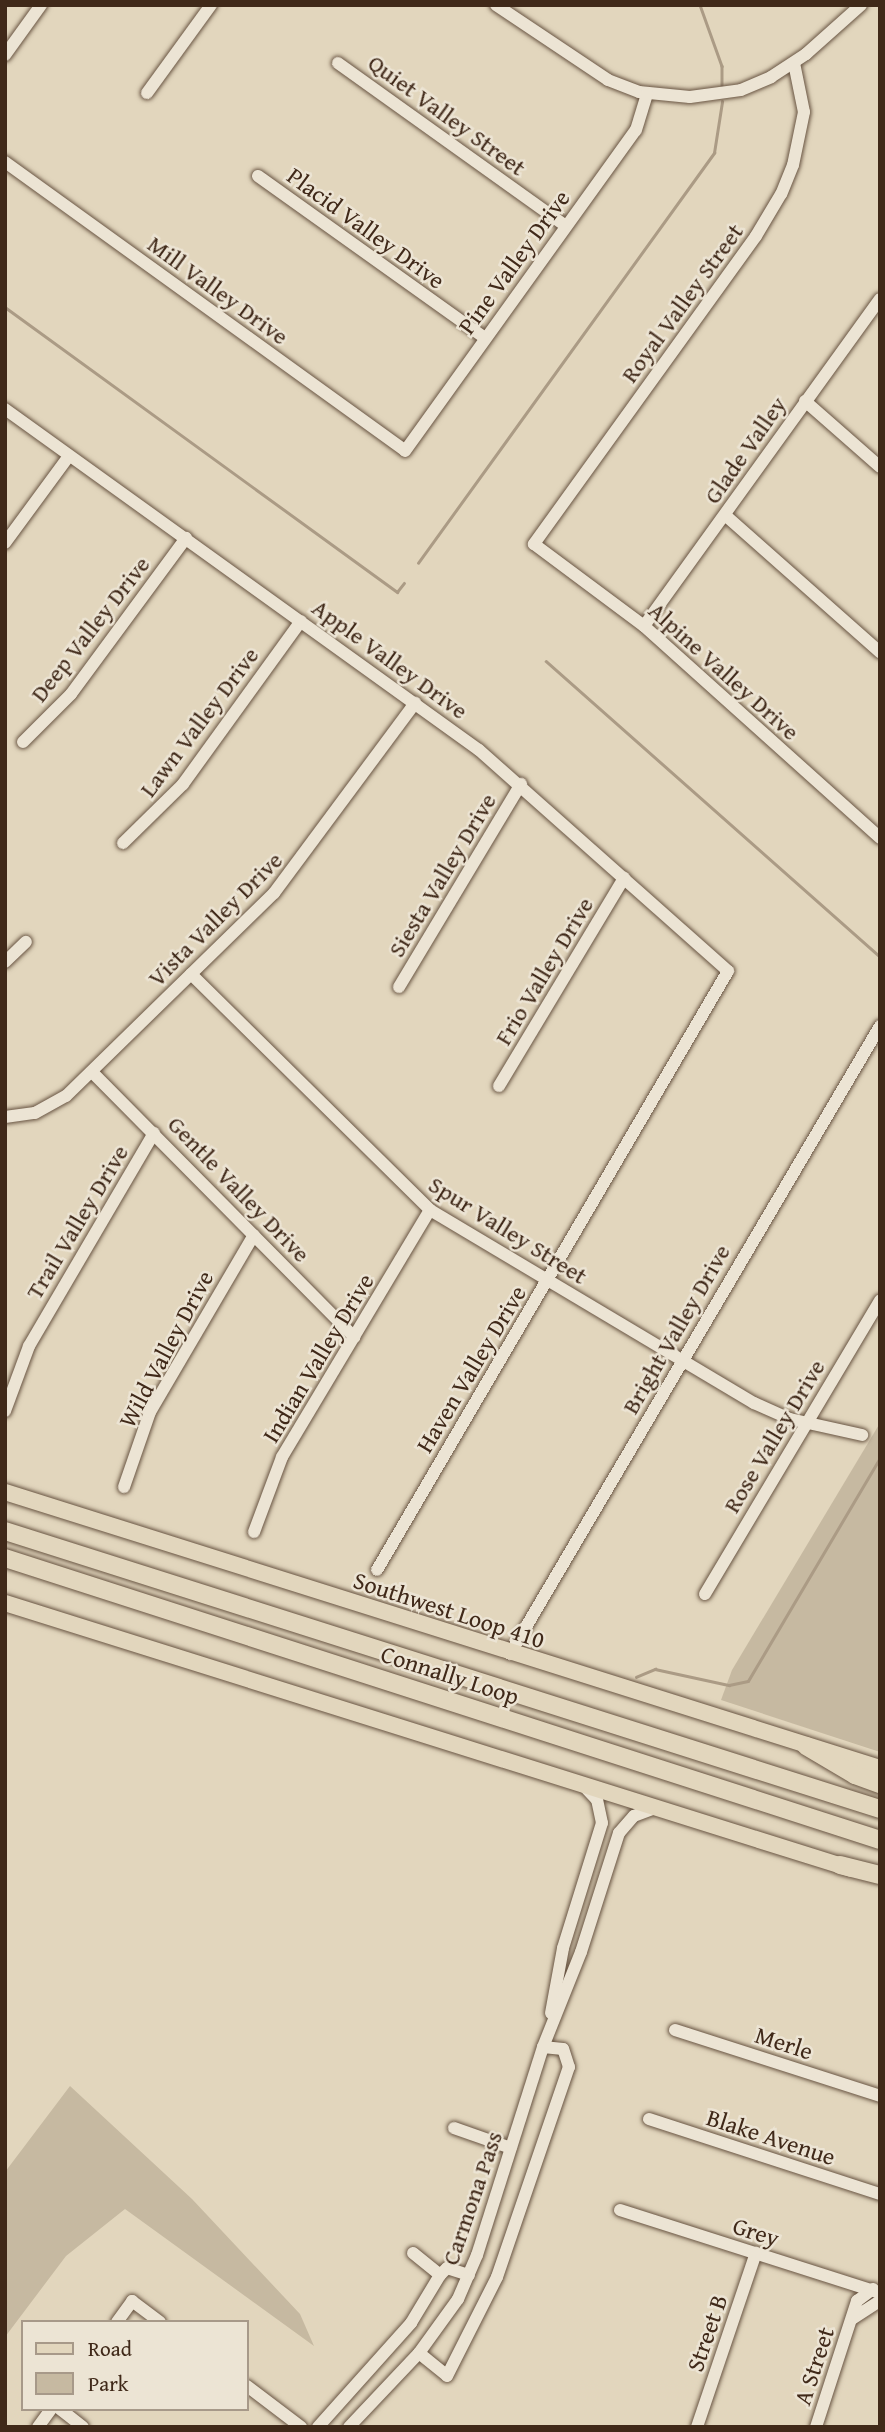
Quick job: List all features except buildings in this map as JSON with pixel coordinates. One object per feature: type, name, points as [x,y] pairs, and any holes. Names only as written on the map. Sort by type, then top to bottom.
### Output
[{"type":"highway","name":"Connally Loop","points":[[5,1531],[880,1809]]},
{"type":"highway","name":"Connally Loop","points":[[5,1558],[880,1840]]},
{"type":"highway","points":[[806,1746],[855,1775],[880,1784]]},
{"type":"highway","points":[[840,1865],[880,1877]]},
{"type":"main road","name":"Southwest Loop 410","points":[[5,1492],[510,1654],[880,1768]]},
{"type":"main road","points":[[5,1603],[840,1865]]},
{"type":"street","points":[[5,55],[41,5]]},
{"type":"street","points":[[147,93],[211,5]]},
{"type":"street","points":[[496,5],[588,70],[647,94],[690,97],[731,92],[794,63],[861,5]]},
{"type":"street","name":"Quiet Valley Street","points":[[338,63],[566,226]]},
{"type":"street","name":"Royal Valley Street","points":[[534,544],[756,236],[781,194],[793,165],[804,112],[794,63]]},
{"type":"street","name":"Pine Valley Drive","points":[[405,451],[636,130],[647,94]]},
{"type":"street","name":"Mill Valley Drive","points":[[5,162],[405,451]]},
{"type":"street","name":"Placid Valley Drive","points":[[258,176],[485,338]]},
{"type":"street","name":"Glade Valley","points":[[644,626],[880,299]]},
{"type":"street","points":[[805,401],[880,467]]},
{"type":"street","name":"Apple Valley Drive","points":[[5,409],[415,703],[521,784],[728,971]]},
{"type":"street","points":[[5,543],[69,456]]},
{"type":"street","points":[[725,515],[880,652]]},
{"type":"street","name":"Deep Valley Drive","points":[[23,742],[71,694],[186,538]]},
{"type":"street","name":"Alpine Valley Drive","points":[[534,544],[644,626],[880,838]]},
{"type":"street","name":"Lawn Valley Drive","points":[[123,843],[183,784],[301,621]]},
{"type":"street","name":"Vista Valley Drive","points":[[5,1117],[48,1108],[92,1072],[288,878],[415,703]]},
{"type":"street","name":"Siesta Valley Drive","points":[[399,987],[521,784]]},
{"type":"street","name":"Frio Valley Drive","points":[[499,1086],[624,878]]},
{"type":"street","points":[[5,962],[26,942]]},
{"type":"street","name":"Haven Valley Drive","points":[[377,1570],[728,971]]},
{"type":"street","name":"Spur Valley Street","points":[[191,974],[430,1210],[548,1282],[773,1412],[807,1423],[862,1435]]},
{"type":"street","name":"Bright Valley Drive","points":[[510,1654],[880,1026]]},
{"type":"street","name":"Gentle Valley Drive","points":[[92,1072],[354,1338]]},
{"type":"street","name":"Trail Valley Drive","points":[[5,1411],[34,1337],[154,1133]]},
{"type":"street","name":"Indian Valley Drive","points":[[254,1532],[282,1457],[430,1210]]},
{"type":"street","name":"Wild Valley Drive","points":[[124,1487],[150,1412],[254,1235]]},
{"type":"street","name":"Rose Valley Drive","points":[[705,1594],[880,1300]]},
{"type":"street","name":"Carmona Pass","points":[[543,2047],[563,1948],[602,1813],[583,1785]]},
{"type":"street","name":"Carmona Pass","points":[[349,2427],[419,2353],[469,2275],[543,2047],[597,1902],[619,1833],[634,1816],[657,1807]]},
{"type":"street","points":[[579,1896],[597,1902]]},
{"type":"street","name":"Merle","points":[[675,2030],[880,2096]]},
{"type":"street","points":[[419,2353],[447,2376],[516,2230],[569,2067],[564,2049],[543,2047]]},
{"type":"street","name":"Blake Avenue","points":[[649,2119],[880,2194]]},
{"type":"street","points":[[454,2128],[511,2148]]},
{"type":"street","name":"Grey","points":[[620,2210],[877,2290]]},
{"type":"street","points":[[413,2253],[440,2275]]},
{"type":"street","name":"Street B","points":[[697,2427],[756,2253]]},
{"type":"street","points":[[318,2427],[411,2323],[440,2275],[447,2268],[469,2275]]},
{"type":"street","name":"A Street","points":[[816,2427],[857,2301],[877,2290]]},
{"type":"street","points":[[118,2320],[132,2301],[157,2320]]},
{"type":"street","name":"A Street","points":[[852,2319],[880,2301]]},
{"type":"street","points":[[248,2387],[301,2427]]},
{"type":"street","points":[[38,2427],[50,2411]]},
{"type":"street","points":[[63,2411],[83,2427]]},
{"type":"green space","points":[[880,1423],[880,1752],[721,1700],[732,1670]]},
{"type":"green space","points":[[70,2086],[192,2199],[300,2314],[314,2346],[125,2209],[66,2256],[5,2337],[5,2172]]},
{"type":"waterway","points":[[700,5],[722,66],[722,86]]},
{"type":"waterway","points":[[418,563],[714,153],[722,102]]},
{"type":"waterway","points":[[5,307],[397,592],[404,583]]},
{"type":"waterway","points":[[546,661],[880,957]]},
{"type":"waterway","points":[[636,1677],[655,1669],[729,1685],[748,1681],[880,1458]]}]
